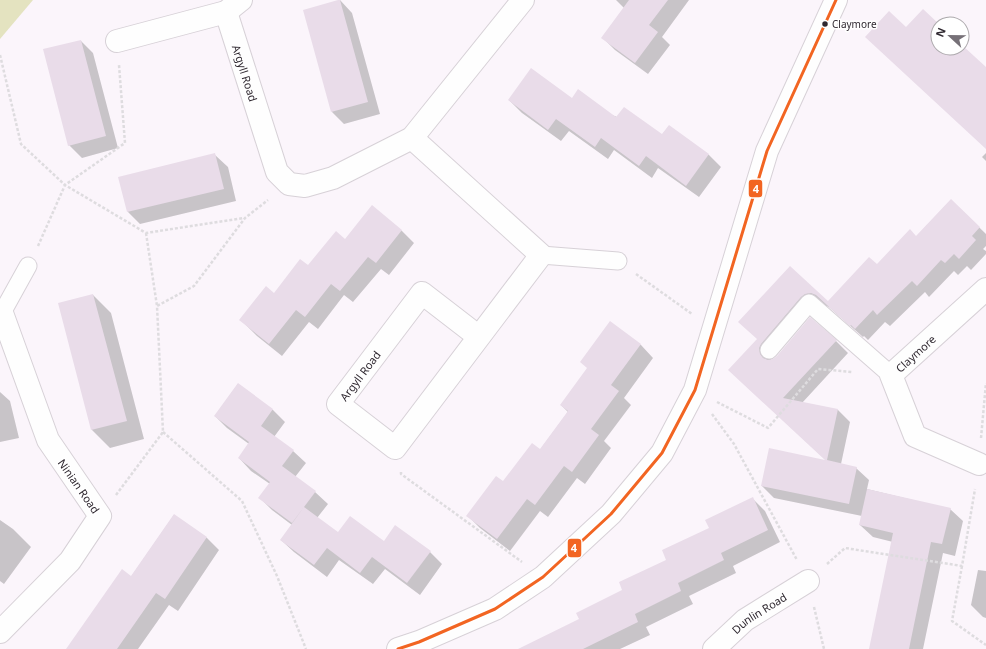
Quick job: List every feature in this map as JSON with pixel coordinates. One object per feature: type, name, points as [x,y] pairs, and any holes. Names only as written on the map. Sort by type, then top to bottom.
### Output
[{"type":"street","points":[[289,184],[305,186],[333,178],[412,138],[523,0]]},
{"type":"street","points":[[398,649],[419,642],[495,609],[543,577],[611,514],[662,452],[695,390],[767,151],[836,0]]},
{"type":"street","name":"Argyll Road","points":[[117,40],[234,6],[277,172],[289,184]]},
{"type":"street","points":[[395,448],[541,255],[412,138]]},
{"type":"street","name":"Claymore","points":[[982,465],[915,436],[891,375],[986,289]]},
{"type":"street","name":"Argyll Road","points":[[395,448],[338,404],[422,293],[480,337]]},
{"type":"street","name":"Ninian Road","points":[[0,632],[70,561],[100,516],[48,440],[1,313]]},
{"type":"street","name":"Dunlin Road","points":[[714,649],[745,620],[808,581]]},
{"type":"lane","points":[[541,255],[618,261]]},
{"type":"lane","points":[[1,313],[28,266]]},
{"type":"lane","points":[[769,350],[809,304],[891,375]]},
{"type":"path","points":[[28,266],[65,185],[125,142],[117,40]]},
{"type":"path","points":[[0,55],[21,144],[65,185],[146,233],[244,218]]},
{"type":"path","points":[[157,306],[194,286],[244,218],[289,184]]},
{"type":"path","points":[[100,516],[163,432],[157,306],[146,233]]},
{"type":"path","points":[[618,261],[714,329]]},
{"type":"path","points":[[695,390],[768,428],[818,369],[891,375]]},
{"type":"path","points":[[986,384],[982,465],[952,622],[986,645]]},
{"type":"path","points":[[695,390],[734,444],[808,581],[824,649]]},
{"type":"path","points":[[163,432],[242,501],[277,576],[306,649]]},
{"type":"path","points":[[395,448],[402,474],[543,577]]},
{"type":"path","points":[[808,581],[845,548],[962,566]]},
{"type":"green space","points":[[0,0],[33,0],[0,39]]},
{"type":"building","points":[[340,0],[368,102],[331,112],[303,10]]},
{"type":"building","points":[[629,0],[668,0],[649,25],[658,32],[635,63],[601,38]]},
{"type":"building","points":[[923,9],[930,16],[930,56],[970,56],[970,52],[986,67],[986,149],[865,37],[889,11],[906,27]]},
{"type":"building","points":[[81,40],[106,136],[68,146],[43,49]]},
{"type":"building","points":[[531,68],[572,98],[578,89],[616,117],[624,107],[662,134],[669,125],[709,154],[686,186],[646,156],[639,166],[601,138],[595,147],[556,119],[548,130],[508,100]]},
{"type":"building","points":[[215,153],[224,189],[127,212],[118,177]]},
{"type":"building","points":[[951,199],[980,227],[972,236],[976,240],[959,259],[954,254],[945,263],[941,260],[917,286],[912,281],[877,315],[873,310],[855,329],[816,295],[811,293],[805,294],[759,348],[760,354],[763,358],[768,360],[773,359],[810,317],[837,340],[783,398],[838,409],[827,460],[857,467],[849,504],[761,486],[769,448],[825,460],[728,370],[757,339],[738,322],[790,266],[828,301],[869,257],[877,264],[910,229],[916,236]]},
{"type":"building","points":[[372,205],[402,230],[376,263],[368,257],[340,291],[331,284],[305,317],[296,310],[269,344],[239,320],[266,286],[274,293],[300,259],[308,265],[336,231],[345,239]]},
{"type":"building","points":[[93,294],[127,421],[91,430],[58,303]]},
{"type":"building","points":[[610,321],[641,344],[611,385],[619,391],[591,429],[599,435],[572,472],[564,466],[535,505],[527,499],[497,539],[466,516],[496,476],[503,481],[532,443],[540,449],[568,411],[560,405],[587,368],[580,362]]},
{"type":"building","points":[[238,383],[273,409],[261,426],[294,450],[282,466],[316,491],[292,523],[258,498],[270,482],[238,458],[249,442],[214,416]]},
{"type":"building","points":[[867,489],[951,508],[942,544],[931,542],[909,649],[869,649],[893,533],[859,525]]},
{"type":"building","points":[[753,497],[768,530],[721,553],[724,560],[678,583],[681,591],[635,614],[638,622],[583,649],[518,649],[579,619],[576,613],[622,590],[619,582],[666,560],[662,550],[709,528],[705,520]]},
{"type":"building","points":[[304,507],[338,532],[350,516],[384,541],[395,525],[431,551],[407,583],[372,557],[360,573],[327,548],[314,565],[280,540]]},
{"type":"building","points":[[174,514],[207,537],[165,599],[156,593],[117,649],[66,649],[122,569],[131,576]]},
{"type":"transit line","name":"4","points":[[398,649],[419,642],[495,609],[543,577],[611,514],[662,453],[695,390],[767,151],[836,0]]},
{"type":"place","name":"Claymore","points":[[825,24]]}]
